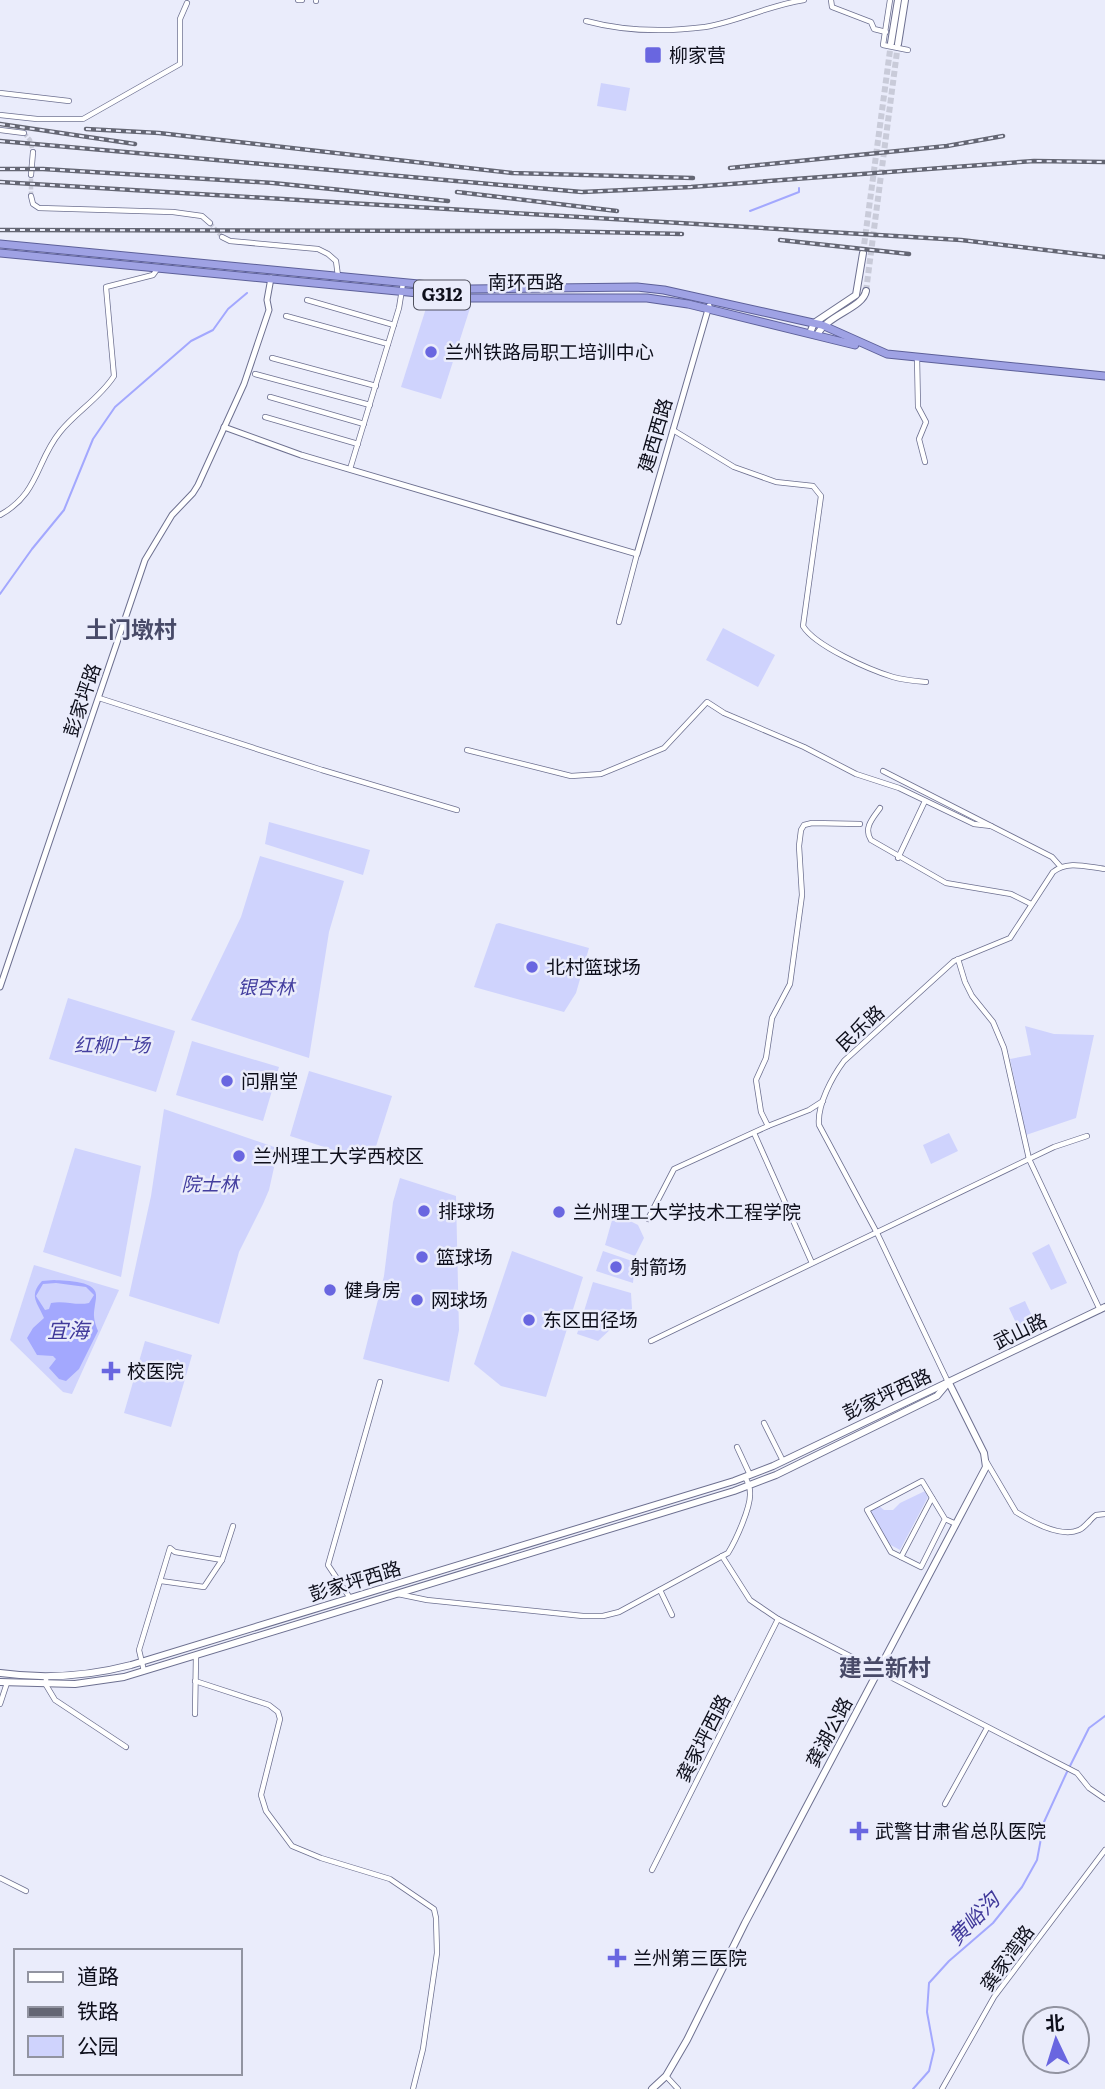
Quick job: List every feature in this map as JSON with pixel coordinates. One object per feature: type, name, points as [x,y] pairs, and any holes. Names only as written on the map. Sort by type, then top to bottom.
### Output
[{"type":"highway","name":"南环西路","points":[[0,244],[338,277],[470,298],[648,298],[688,303],[879,352]]},
{"type":"highway","name":"南环西路","points":[[0,254],[402,288],[637,287],[711,299]]},
{"type":"highway","name":"G312","points":[[711,299],[818,324],[879,352],[1105,376]]},
{"type":"main road","points":[[898,0],[895,43],[905,0]]},
{"type":"main road","points":[[814,334],[818,324],[856,295],[863,253]]},
{"type":"main road","points":[[818,324],[863,299],[866,290]]},
{"type":"main road","name":"武山路","points":[[949,1383],[1102,1308]]},
{"type":"main road","points":[[949,1383],[986,1461]]},
{"type":"main road","name":"彭家坪西路","points":[[0,1673],[46,1676],[102,1672],[351,1599],[747,1476],[933,1388],[949,1383]]},
{"type":"main road","name":"彭家坪西路","points":[[4,1682],[75,1684],[124,1677],[750,1486],[937,1396],[949,1383]]},
{"type":"main road","name":"龚湖公路","points":[[652,2089],[666,2076],[986,1467],[986,1461]]},
{"type":"street","points":[[586,21],[607,27],[641,29],[706,26],[804,0]]},
{"type":"street","points":[[831,0],[832,7],[872,22],[874,29],[886,32]]},
{"type":"street","points":[[890,0],[883,45],[908,50]]},
{"type":"street","points":[[0,115],[37,119],[83,119],[180,64],[180,19],[187,3]]},
{"type":"street","points":[[0,93],[69,101]]},
{"type":"street","points":[[0,130],[24,133]]},
{"type":"street","points":[[32,176],[33,152]]},
{"type":"street","points":[[31,196],[33,204],[39,208],[182,213],[202,216],[210,223]]},
{"type":"street","points":[[222,237],[229,241],[322,250],[336,261],[338,277]]},
{"type":"street","points":[[0,515],[22,498],[35,481],[61,431],[114,376],[106,287],[153,275],[158,268]]},
{"type":"street","name":"彭家坪路","points":[[0,987],[145,560],[172,515],[193,493],[244,384],[269,310],[267,300],[271,278]]},
{"type":"street","points":[[350,469],[394,325],[402,288]]},
{"type":"street","name":"建西西路","points":[[637,554],[711,299]]},
{"type":"street","points":[[307,300],[394,325]]},
{"type":"street","points":[[286,316],[388,344]]},
{"type":"street","points":[[917,357],[918,408],[926,422],[919,439],[925,461]]},
{"type":"street","points":[[272,358],[376,386]]},
{"type":"street","points":[[255,374],[370,405]]},
{"type":"street","points":[[270,397],[364,424]]},
{"type":"street","points":[[265,417],[358,444]]},
{"type":"street","points":[[224,427],[301,455],[637,554],[619,622]]},
{"type":"street","points":[[673,430],[734,467],[776,482],[813,486],[817,489],[821,496],[803,626],[812,638],[859,662],[894,677],[926,682]]},
{"type":"street","points":[[99,698],[315,768],[457,810]]},
{"type":"street","points":[[467,750],[571,776],[601,774],[664,748],[707,702],[724,713],[804,747],[856,774],[898,788],[974,824],[991,826]]},
{"type":"street","points":[[883,771],[1052,857],[1060,866],[1105,870]]},
{"type":"street","points":[[898,858],[925,802]]},
{"type":"street","points":[[880,808],[867,828],[870,841],[946,883],[1011,894],[1031,905]]},
{"type":"street","points":[[768,1126],[756,1094],[756,1080],[766,1058],[772,1018],[790,984],[802,895],[799,846],[801,830],[804,825],[812,823],[860,824]]},
{"type":"street","name":"民乐路","points":[[949,1383],[877,1233],[819,1125],[818,1116],[844,1061],[958,959],[1010,938],[1053,872],[1060,866]]},
{"type":"street","points":[[958,959],[972,996],[999,1034],[1029,1159],[1102,1308]]},
{"type":"street","points":[[648,1219],[674,1169],[824,1101]]},
{"type":"street","points":[[754,1133],[812,1263]]},
{"type":"street","points":[[652,1341],[1054,1146],[1087,1136]]},
{"type":"street","points":[[351,1599],[328,1565],[380,1382]]},
{"type":"street","points":[[764,1423],[783,1461]]},
{"type":"street","points":[[397,1594],[403,1597],[537,1612],[603,1616],[619,1612],[728,1553],[734,1544],[751,1496],[737,1447]]},
{"type":"street","points":[[986,1461],[1016,1512],[1023,1517],[1053,1529],[1071,1532],[1086,1525],[1096,1515],[1105,1514]]},
{"type":"street","points":[[945,1519],[921,1567],[891,1552],[867,1510],[922,1481],[945,1519],[956,1524]]},
{"type":"street","points":[[901,1557],[932,1497]]},
{"type":"street","points":[[161,1581],[204,1587],[222,1560],[233,1526]]},
{"type":"street","points":[[144,1671],[139,1650],[170,1548],[175,1552],[222,1560]]},
{"type":"street","points":[[722,1556],[750,1600],[778,1619],[1077,1773],[1088,1788],[1105,1799]]},
{"type":"street","points":[[660,1590],[672,1615]]},
{"type":"street","name":"龚家坪西路","points":[[652,1870],[778,1619]]},
{"type":"street","points":[[195,1714],[196,1655]]},
{"type":"street","points":[[46,1676],[46,1685],[55,1700],[126,1747]]},
{"type":"street","points":[[195,1681],[269,1705],[278,1712],[280,1719],[261,1795],[266,1811],[292,1846],[321,1858],[390,1879],[434,1909],[437,1953],[423,2049],[413,2089]]},
{"type":"street","points":[[0,1704],[4,1682]]},
{"type":"street","points":[[945,1804],[987,1728]]},
{"type":"street","name":"龚家湾路","points":[[942,2089],[995,1997],[1105,1850]]},
{"type":"street","points":[[0,1878],[26,1891]]},
{"type":"street","points":[[666,2076],[678,2089]]},
{"type":"green space","points":[[601,83],[630,88],[626,111],[597,106]]},
{"type":"green space","points":[[428,302],[471,305],[441,399],[401,387]]},
{"type":"green space","points":[[723,628],[775,655],[758,687],[706,660]]},
{"type":"green space","points":[[269,822],[370,850],[363,875],[265,844]]},
{"type":"green space","name":"银杏林","points":[[260,856],[344,881],[329,932],[309,1058],[191,1020],[241,917]]},
{"type":"green space","name":"北村篮球场","points":[[496,924],[589,948],[576,993],[564,1012],[474,987]]},
{"type":"green space","name":"红柳广场","points":[[68,998],[175,1031],[156,1092],[49,1059]]},
{"type":"green space","points":[[1025,1026],[1054,1034],[1094,1035],[1076,1118],[1026,1135],[1010,1059],[1031,1055]]},
{"type":"green space","name":"问鼎堂","points":[[192,1041],[279,1067],[263,1121],[176,1095]]},
{"type":"green space","points":[[309,1071],[392,1096],[371,1162],[290,1136]]},
{"type":"green space","name":"院士林","points":[[164,1109],[283,1150],[275,1163],[263,1204],[239,1252],[219,1324],[129,1296],[151,1196]]},
{"type":"green space","points":[[949,1133],[958,1151],[931,1164],[923,1145]]},
{"type":"green space","points":[[75,1148],[141,1166],[121,1277],[43,1252]]},
{"type":"green space","points":[[400,1178],[456,1196],[459,1330],[449,1382],[363,1359],[384,1276],[393,1202]]},
{"type":"green space","points":[[614,1213],[638,1225],[644,1238],[635,1256],[605,1245]]},
{"type":"green space","points":[[1049,1244],[1067,1283],[1051,1290],[1032,1253]]},
{"type":"green space","name":"东区田径场","points":[[512,1251],[583,1277],[546,1397],[501,1386],[474,1364]]},
{"type":"green space","name":"射箭场","points":[[603,1251],[635,1262],[633,1283],[596,1271]]},
{"type":"green space","points":[[34,1265],[119,1290],[72,1394],[63,1392],[10,1340]]},
{"type":"green space","points":[[593,1282],[631,1293],[632,1309],[598,1341],[577,1334]]},
{"type":"green space","points":[[1025,1301],[1039,1331],[1023,1338],[1009,1308]]},
{"type":"green space","points":[[145,1341],[192,1355],[171,1427],[124,1413]]},
{"type":"green space","points":[[925,1491],[928,1497],[900,1550],[889,1544],[870,1511],[879,1506],[884,1510],[893,1510],[900,1503]]},
{"type":"water","name":"宜海","points":[[42,1281],[81,1283],[96,1292],[94,1318],[98,1331],[79,1369],[66,1381],[59,1379],[49,1368],[56,1359],[53,1356],[37,1355],[27,1338],[44,1318],[35,1295]],"holes":[[[43,1284],[86,1287],[94,1295],[89,1303],[51,1303],[49,1309],[45,1310],[36,1296]]]},
{"type":"waterway","points":[[750,211],[799,192],[799,188]]},
{"type":"waterway","points":[[0,594],[64,510],[93,439],[115,407],[191,341],[213,330],[228,309],[247,293]]},
{"type":"waterway","name":"黄峪沟","points":[[913,2089],[929,2071],[934,2050],[927,2012],[929,1983],[949,1961],[993,1923],[1022,1887],[1037,1860],[1044,1822],[1066,1774],[1089,1728],[1105,1716]]},
{"type":"tunnel","points":[[863,253],[891,43]]},
{"type":"tunnel","points":[[866,291],[898,44]]},
{"type":"tunnel","points":[[24,133],[30,140],[33,152]]},
{"type":"tunnel","points":[[31,175],[31,196]]},
{"type":"tunnel","points":[[210,223],[222,237]]},
{"type":"railway","points":[[0,124],[135,144]]},
{"type":"railway","points":[[86,129],[159,133],[512,173],[693,178]]},
{"type":"railway","points":[[730,168],[947,146],[1003,136]]},
{"type":"railway","points":[[0,141],[582,192],[691,187],[1034,161],[1105,162]]},
{"type":"railway","points":[[0,169],[43,169],[273,183],[448,201]]},
{"type":"railway","points":[[0,182],[961,240],[1105,257]]},
{"type":"railway","points":[[457,192],[617,211]]},
{"type":"railway","points":[[0,230],[555,231],[682,234]]},
{"type":"railway","points":[[780,240],[909,254]]},
{"type":"place","name":"柳家营","points":[[653,55]]},
{"type":"place","name":"兰州铁路局职工培训中心","points":[[431,352]]},
{"type":"place","name":"北村篮球场","points":[[532,967]]},
{"type":"place","name":"问鼎堂","points":[[227,1081]]},
{"type":"place","name":"兰州理工大学西校区","points":[[239,1156]]},
{"type":"place","name":"排球场","points":[[424,1211]]},
{"type":"place","name":"兰州理工大学技术工程学院","points":[[559,1212]]},
{"type":"place","name":"篮球场","points":[[422,1257]]},
{"type":"place","name":"射箭场","points":[[616,1267]]},
{"type":"place","name":"健身房","points":[[330,1290]]},
{"type":"place","name":"网球场","points":[[417,1300]]},
{"type":"place","name":"东区田径场","points":[[529,1320]]},
{"type":"place","name":"校医院","points":[[111,1371]]},
{"type":"place","name":"武警甘肃省总队医院","points":[[859,1831]]},
{"type":"place","name":"兰州第三医院","points":[[617,1958]]},
{"type":"district","name":"土门墩村","points":[[131,630]]},
{"type":"district","name":"建兰新村","points":[[885,1668]]}]
